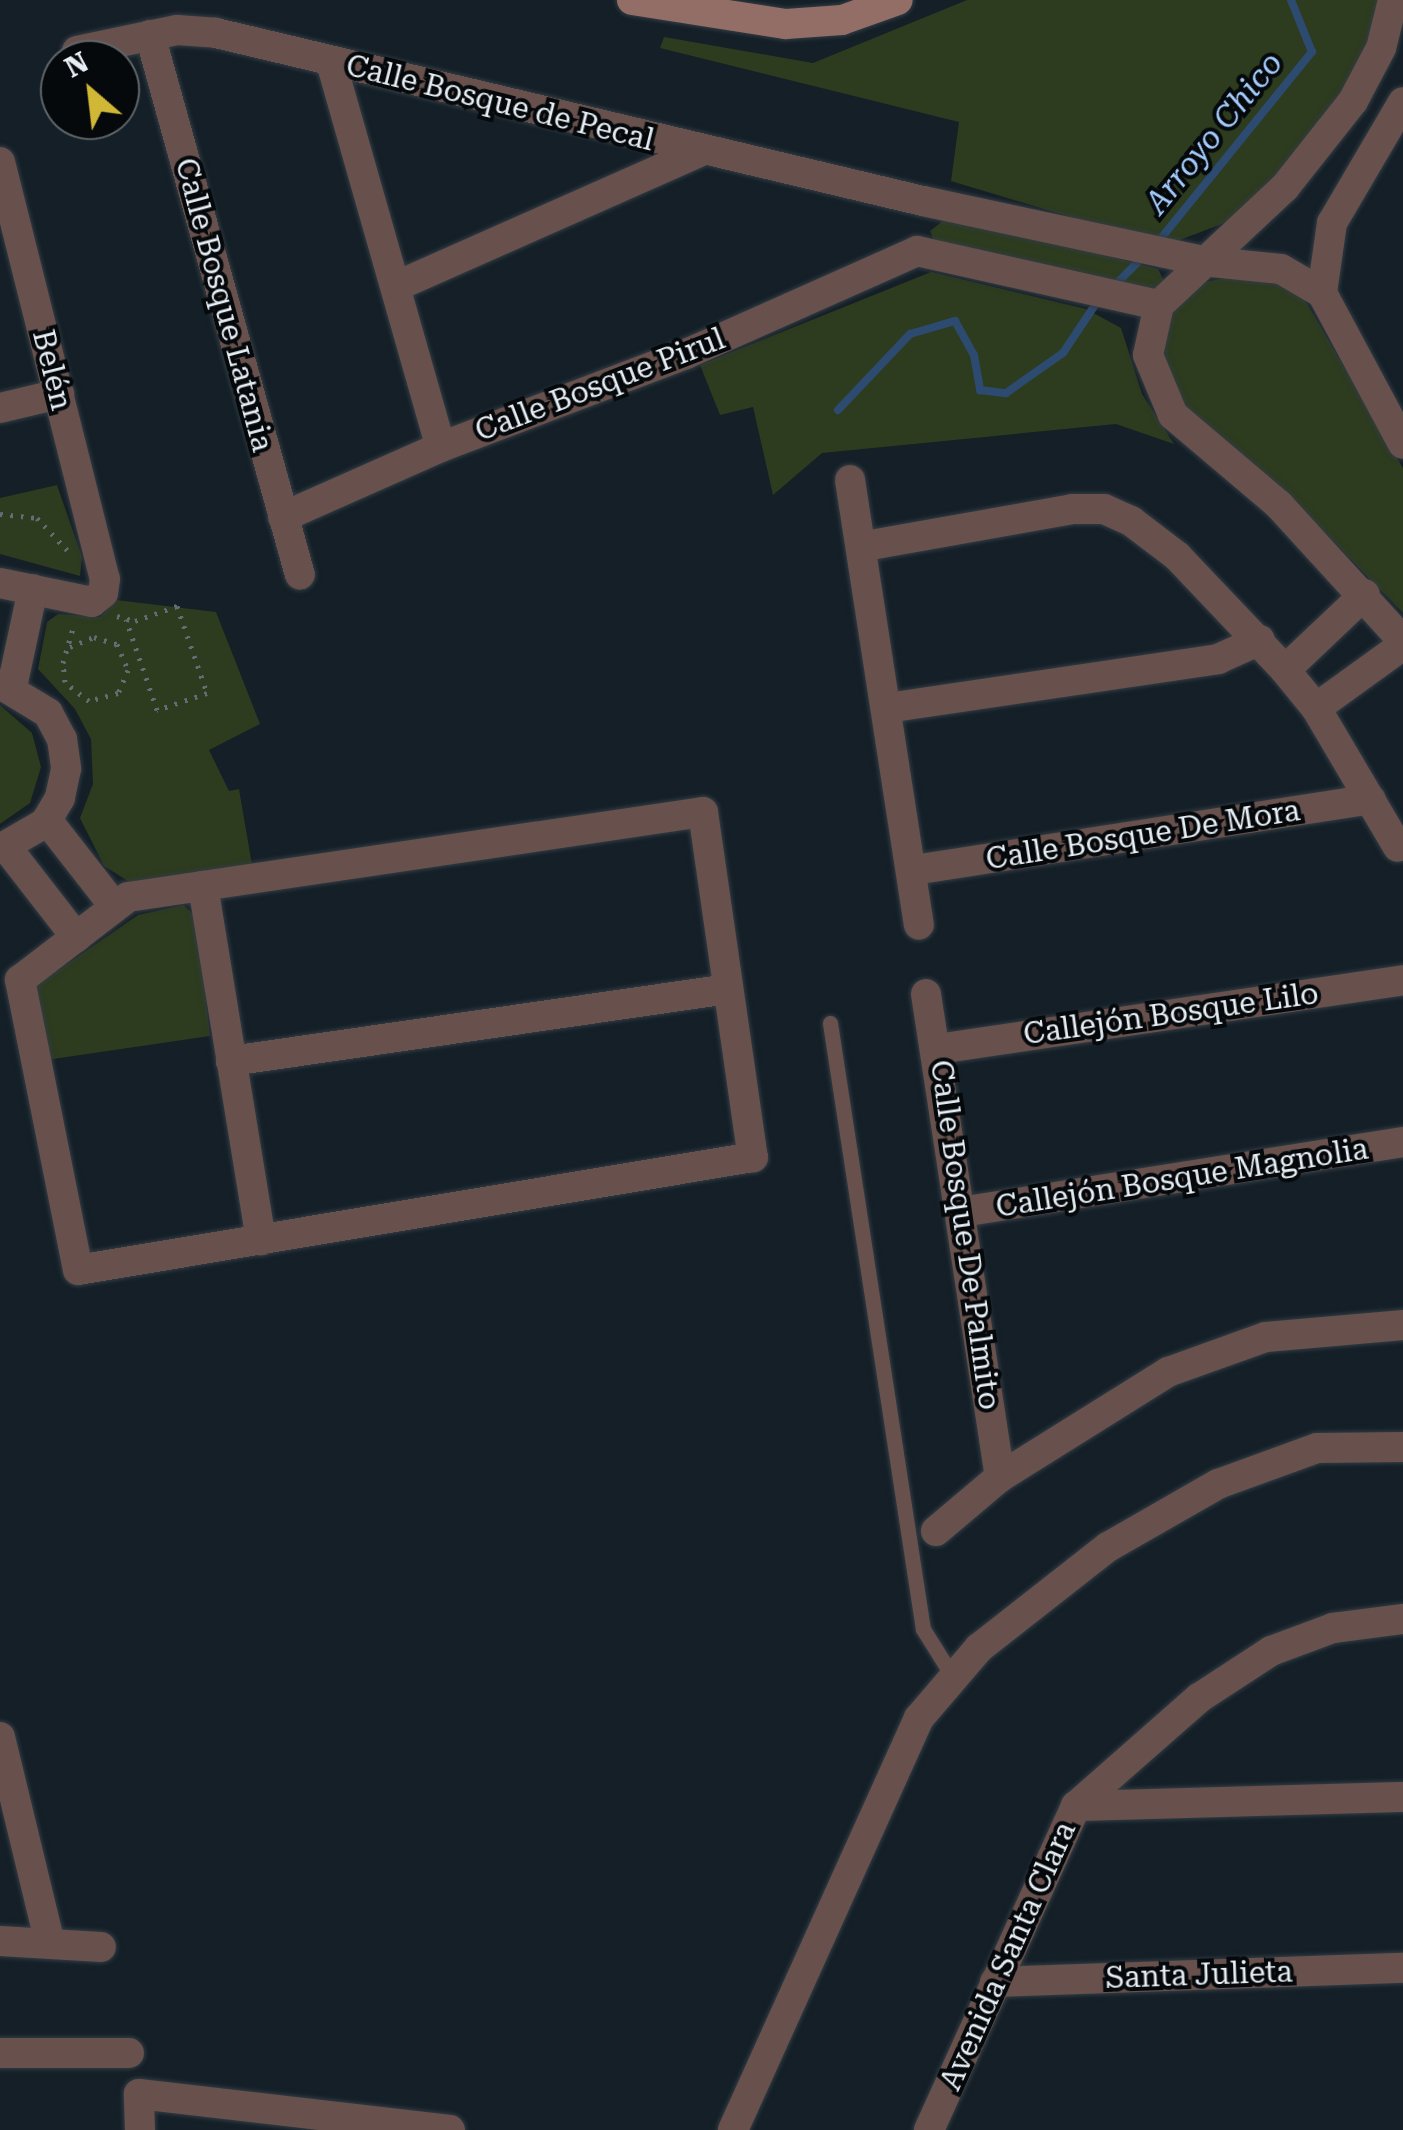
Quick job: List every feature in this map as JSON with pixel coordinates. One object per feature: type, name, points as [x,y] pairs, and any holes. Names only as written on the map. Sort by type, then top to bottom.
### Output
[{"type":"street","points":[[632,0],[786,24],[842,20],[898,0]]},
{"type":"street","points":[[1316,708],[1403,643],[1365,594],[1278,505],[1173,416],[1148,355],[1159,305],[1316,152],[1381,48],[1393,0]]},
{"type":"street","name":"Calle Bosque de Pecal","points":[[131,40],[216,33],[700,152],[923,202]]},
{"type":"street","name":"Calle Bosque Latania","points":[[150,36],[300,575]]},
{"type":"street","points":[[332,62],[441,448]]},
{"type":"street","points":[[1322,292],[1332,223],[1403,102]]},
{"type":"street","points":[[396,286],[700,152]]},
{"type":"street","name":"Belén","points":[[0,162],[8,228],[58,394],[105,578],[103,592],[92,602],[33,589]]},
{"type":"street","points":[[1159,305],[916,251],[923,202],[1202,261],[1281,269],[1322,292],[1403,443]]},
{"type":"street","name":"Calle Bosque Pirul","points":[[282,517],[441,448],[686,354],[916,251]]},
{"type":"street","points":[[0,408],[58,394]]},
{"type":"street","points":[[850,480],[865,546],[920,925]]},
{"type":"street","points":[[865,546],[1104,509],[1177,556],[1260,640],[1316,708],[1398,848]]},
{"type":"street","points":[[0,583],[33,589],[6,685],[37,702],[62,740],[64,784],[47,820],[4,848],[76,937]]},
{"type":"street","points":[[1285,670],[1365,594]]},
{"type":"street","points":[[886,708],[1218,660],[1260,640]]},
{"type":"street","name":"Calle Bosque De Mora","points":[[914,870],[1372,799]]},
{"type":"street","points":[[703,812],[753,1157],[78,1270],[20,980],[115,907],[128,897],[703,812]]},
{"type":"street","points":[[47,820],[115,907]]},
{"type":"street","points":[[203,886],[260,1240]]},
{"type":"street","name":"Callejón Bosque Lilo","points":[[938,1049],[1403,980]]},
{"type":"street","points":[[232,1061],[728,989]]},
{"type":"street","name":"Calle Bosque De Palmito","points":[[926,994],[938,1049],[1000,1476]]},
{"type":"street","name":"Callejón Bosque Magnolia","points":[[960,1212],[1403,1142]]},
{"type":"street","points":[[936,1531],[1000,1476],[1136,1391],[1206,1356],[1266,1338],[1403,1325]]},
{"type":"street","points":[[732,2130],[919,1718],[979,1648],[1108,1547],[1218,1484],[1317,1448],[1403,1447]]},
{"type":"street","name":"Avenida Santa Clara","points":[[929,2130],[1076,1806],[1199,1698],[1271,1651],[1332,1628],[1403,1619]]},
{"type":"street","points":[[0,1738],[4,1773],[50,1944]]},
{"type":"street","points":[[1076,1806],[1403,1797]]},
{"type":"street","points":[[0,1941],[101,1947]]},
{"type":"street","name":"Santa Julieta","points":[[995,1982],[1403,1968]]},
{"type":"street","points":[[0,2053],[129,2052]]},
{"type":"street","points":[[140,2130],[138,2094],[450,2130]]},
{"type":"lane","points":[[830,1023],[923,1629],[953,1677]]},
{"type":"path","points":[[0,514],[25,514],[49,526],[75,566]]},
{"type":"path","points":[[106,610],[126,619],[177,606],[207,693],[157,710],[126,619]]},
{"type":"path","points":[[69,613],[75,631],[62,668],[72,692],[96,702],[118,693],[128,670],[116,644],[94,637],[70,648]]},
{"type":"green space","points":[[967,0],[1379,0],[1373,32],[1340,100],[1265,192],[1227,222],[1177,241],[1150,241],[951,181],[959,122],[660,48],[664,37],[813,63]]},
{"type":"green space","points":[[949,216],[1158,269],[1165,283],[1155,294],[936,245],[930,231]]},
{"type":"green space","points":[[931,272],[1086,309],[1121,328],[1142,394],[1174,444],[1116,424],[822,453],[773,495],[753,407],[720,415],[700,365]]},
{"type":"green space","points":[[1252,272],[1302,295],[1403,468],[1403,613],[1298,505],[1177,404],[1161,377],[1163,328],[1174,307],[1206,282]]},
{"type":"green space","points":[[57,485],[82,557],[80,576],[0,554],[0,498]]},
{"type":"green space","points":[[116,600],[216,612],[260,724],[209,750],[229,791],[239,789],[252,865],[131,883],[104,866],[80,818],[93,784],[91,739],[75,709],[38,669],[47,622],[58,614],[100,617]]},
{"type":"green space","points":[[0,705],[32,733],[41,767],[30,803],[0,824]]},
{"type":"green space","points":[[184,905],[197,919],[210,1036],[46,1060],[34,987],[138,915]]},
{"type":"waterway","name":"Arroyo Chico","points":[[1158,242],[1312,52],[1291,0]]},
{"type":"waterway","points":[[1118,282],[1138,262]]},
{"type":"waterway","points":[[838,410],[910,334],[955,321],[974,355],[980,390],[1006,393],[1063,353],[1095,305]]}]
